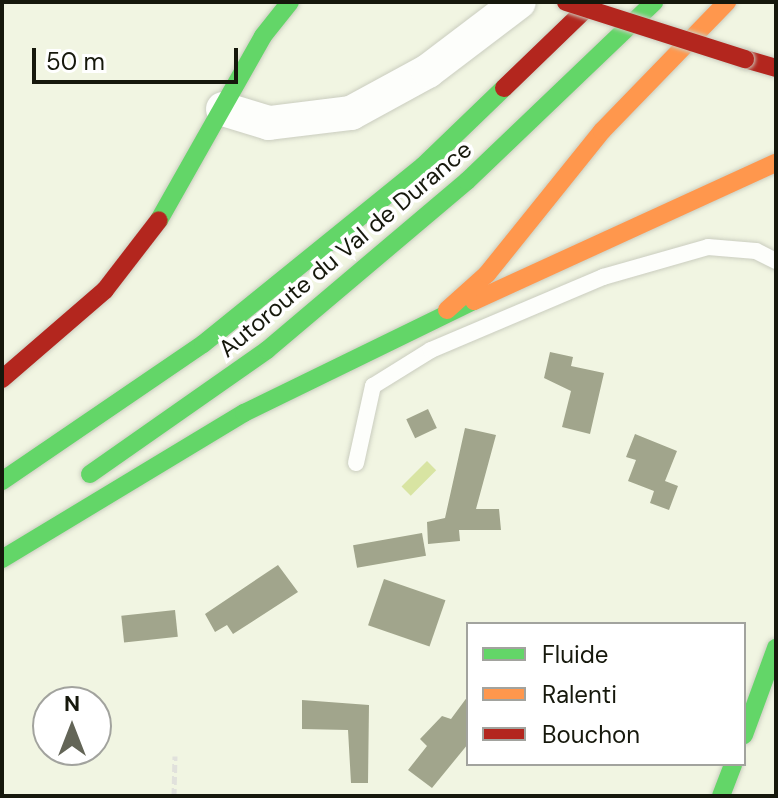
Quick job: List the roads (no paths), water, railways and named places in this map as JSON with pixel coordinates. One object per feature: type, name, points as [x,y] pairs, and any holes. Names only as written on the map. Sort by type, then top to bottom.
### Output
[{"type":"main road","points":[[2,379],[105,290],[164,214],[263,36],[290,2]]},
{"type":"main road","points":[[566,2],[776,68]]},
{"type":"main road","name":"Autoroute du Val de Durance","points":[[2,481],[215,334],[423,166],[593,2]]},
{"type":"main road","name":"Autoroute du Val de Durance","points":[[75,483],[267,350],[467,181],[654,2]]},
{"type":"main road","points":[[446,312],[487,274],[602,131],[727,2]]},
{"type":"main road","points":[[2,559],[244,413],[446,312],[776,163]]},
{"type":"main road","points":[[746,730],[776,648]]},
{"type":"main road","points":[[721,796],[732,766]]},
{"type":"street","points":[[223,109],[269,123],[351,113],[428,71],[519,2]]},
{"type":"lane","points":[[356,463],[373,386],[431,350],[603,277],[708,247],[756,251],[776,261]]}]
